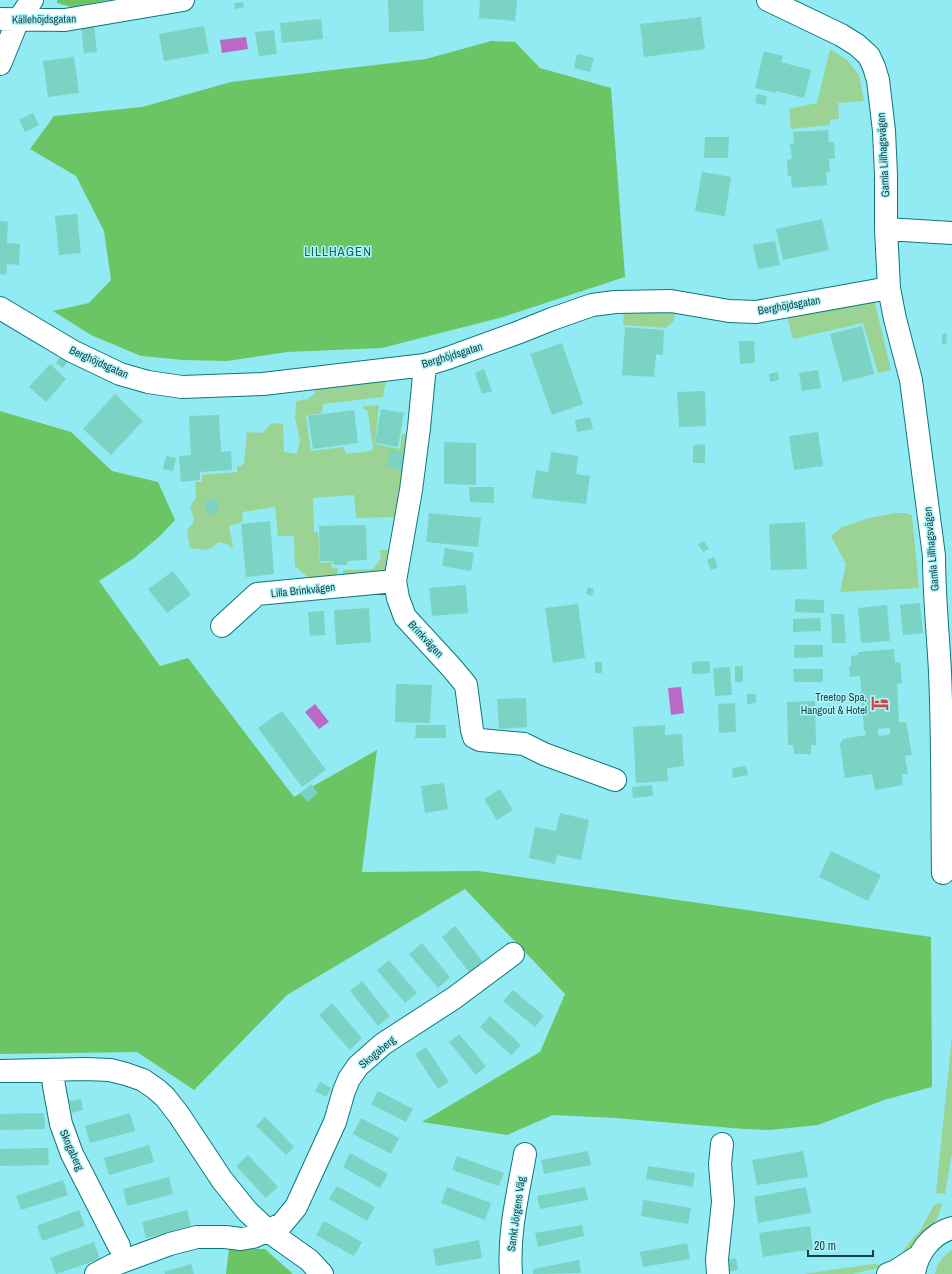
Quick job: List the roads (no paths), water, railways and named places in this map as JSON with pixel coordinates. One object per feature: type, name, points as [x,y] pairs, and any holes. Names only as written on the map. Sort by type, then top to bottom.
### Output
[{"type":"street","points":[[0,64],[9,20],[32,0]]},
{"type":"street","name":"Källehöjdsgatan","points":[[9,20],[65,20],[183,0]]},
{"type":"street","name":"Gamla Lillhagsvägen","points":[[768,0],[841,35],[857,45],[868,56],[878,80],[884,131],[889,288],[895,319],[911,380],[934,556],[934,585],[940,673],[942,873]]},
{"type":"street","points":[[886,229],[952,233]]},
{"type":"street","name":"Berghöjdsgatan","points":[[0,308],[72,351],[120,374],[148,382],[175,386],[197,387],[263,384],[425,365],[517,333],[552,318],[592,305],[615,302],[671,301],[729,311],[756,312],[889,288]]},
{"type":"street","name":"Brinkvägen","points":[[425,365],[411,490],[395,581],[398,598],[405,617],[466,685],[474,737],[480,740],[524,744],[550,757],[615,780]]},
{"type":"street","name":"Lilla Brinkvägen","points":[[222,626],[257,594],[395,581]]},
{"type":"street","name":"Skogaberg","points":[[96,1274],[170,1244],[197,1237],[225,1237],[241,1239],[253,1237],[282,1224],[296,1207],[335,1122],[349,1079],[358,1066],[383,1044],[454,998],[513,954]]},
{"type":"street","points":[[0,1071],[86,1069],[110,1070],[143,1080],[165,1097],[179,1115],[222,1180],[247,1211],[268,1231],[309,1260],[322,1274]]},
{"type":"street","name":"Skogaberg","points":[[52,1070],[61,1124],[72,1154],[119,1246]]},
{"type":"street","points":[[718,1274],[717,1259],[723,1202],[720,1164],[722,1144]]},
{"type":"street","name":"Sankt Jörgens Väg","points":[[511,1274],[509,1254],[512,1227],[525,1154]]},
{"type":"street","points":[[888,1274],[910,1263],[916,1265],[926,1245],[942,1232],[952,1228]]},
{"type":"place","name":"Treetop Spa, Hangout & Hotel","points":[[880,703]]},
{"type":"district","name":"LILLHAGEN","points":[[338,251]]}]
